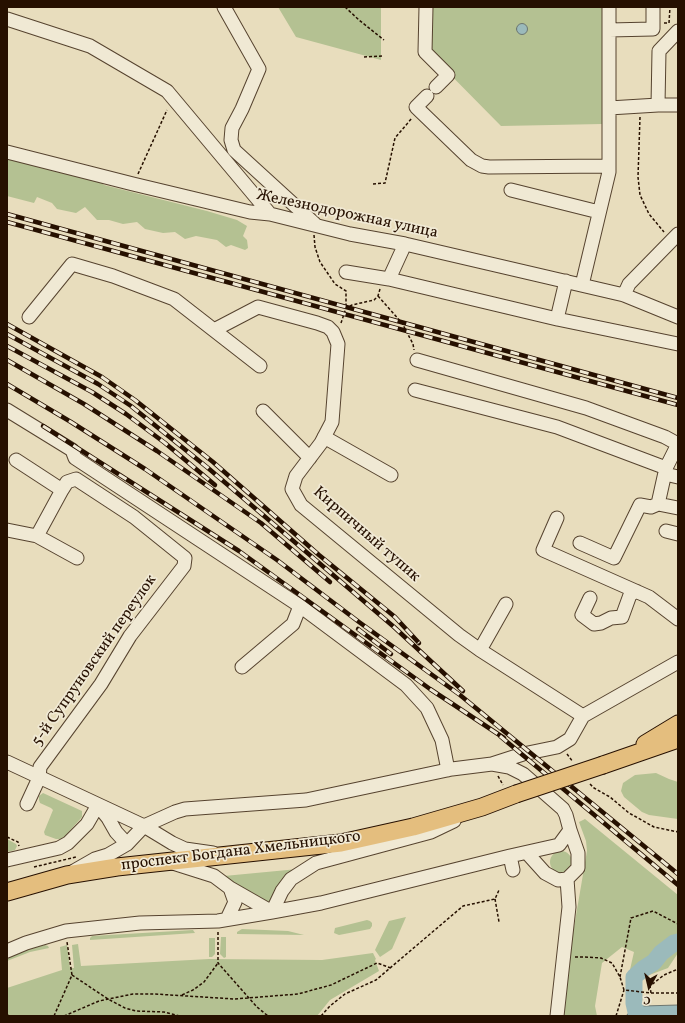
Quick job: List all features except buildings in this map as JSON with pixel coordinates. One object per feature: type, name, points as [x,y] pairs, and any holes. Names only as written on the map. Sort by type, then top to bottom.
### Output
[{"type":"main road","points":[[621,758],[678,724]]},
{"type":"main road","name":"проспект Богдана Хмельницкого","points":[[7,892],[67,875],[167,861],[341,844],[413,827],[482,807],[510,790],[603,765],[678,739]]},
{"type":"main road","points":[[648,750],[678,750]]},
{"type":"street","points":[[224,7],[259,69],[232,128],[231,140],[234,150],[316,225]]},
{"type":"street","points":[[426,7],[425,52],[448,75],[436,86]]},
{"type":"street","points":[[582,286],[608,172],[609,7]]},
{"type":"street","points":[[609,30],[654,29],[653,7]]},
{"type":"street","points":[[7,19],[90,46],[167,91],[270,214]]},
{"type":"street","points":[[658,105],[659,51],[678,31]]},
{"type":"street","points":[[641,112],[658,85]]},
{"type":"street","points":[[426,96],[416,107],[471,160],[482,166],[608,166]]},
{"type":"street","points":[[609,108],[641,112],[658,105],[678,105]]},
{"type":"street","name":"Железнодорожная улица","points":[[7,152],[250,212],[270,214],[350,234],[405,244],[624,295],[678,317]]},
{"type":"street","points":[[511,190],[599,212]]},
{"type":"street","points":[[624,295],[629,284],[675,237]]},
{"type":"street","points":[[389,279],[405,244]]},
{"type":"street","points":[[29,317],[72,264],[113,276],[174,299],[260,366]]},
{"type":"street","points":[[346,272],[389,279],[557,319],[678,344]]},
{"type":"street","points":[[557,319],[566,281]]},
{"type":"street","points":[[214,330],[258,307],[328,327],[333,332],[338,344]]},
{"type":"street","name":"Кирпичный тупик","points":[[338,344],[332,422],[324,437],[296,476],[292,489],[301,505],[459,635],[583,716]]},
{"type":"street","points":[[417,360],[586,408],[665,437],[676,443],[677,448],[666,471],[658,504]]},
{"type":"street","points":[[415,390],[557,427],[678,477]]},
{"type":"street","points":[[7,410],[72,450],[75,458],[300,606],[406,686],[427,708],[442,740],[448,770]]},
{"type":"street","points":[[263,411],[310,458]]},
{"type":"street","points":[[324,437],[391,475]]},
{"type":"street","points":[[16,460],[62,490],[38,536]]},
{"type":"street","name":"5-й Супруновский переулок","points":[[27,804],[40,772],[101,684],[130,636],[184,566],[185,558],[134,517],[76,478],[67,482],[62,490]]},
{"type":"street","points":[[580,543],[614,558],[640,505],[651,507],[658,504],[678,508]]},
{"type":"street","points":[[556,518],[543,550],[649,597],[678,619]]},
{"type":"street","points":[[7,530],[38,536],[77,558]]},
{"type":"street","points":[[590,598],[582,615],[594,624],[601,623],[611,618],[622,617],[630,595],[636,591]]},
{"type":"street","points":[[480,650],[506,604]]},
{"type":"street","points":[[242,667],[293,624],[300,606]]},
{"type":"street","points":[[495,769],[523,754],[557,747],[570,739],[583,716],[678,662]]},
{"type":"street","points":[[7,752],[98,805],[144,826],[172,843],[185,848],[230,855]]},
{"type":"street","points":[[7,762],[40,772]]},
{"type":"street","points":[[67,875],[95,859],[108,855],[127,844],[144,826],[175,812],[190,809],[306,800],[448,770],[495,769],[509,767],[523,774],[563,808],[578,853],[578,868],[562,880]]},
{"type":"street","points":[[98,805],[116,832],[127,844]]},
{"type":"street","points":[[7,860],[59,848],[68,843],[87,824],[98,805]]},
{"type":"street","points":[[272,912],[282,891],[291,879],[316,863],[431,832],[482,807]]},
{"type":"street","points":[[168,816],[164,821],[163,833],[172,843]]},
{"type":"street","points":[[7,951],[26,943],[66,931],[140,923],[222,920],[321,903],[559,845],[570,830]]},
{"type":"street","points":[[527,853],[544,873],[562,880]]},
{"type":"street","points":[[510,856],[513,870]]},
{"type":"street","points":[[167,861],[214,876],[230,888],[272,912]]},
{"type":"street","points":[[558,1016],[569,906],[562,880]]},
{"type":"street","points":[[222,920],[235,902],[230,888]]},
{"type":"path","points":[[345,7],[384,40]]},
{"type":"path","points":[[364,57],[384,56]]},
{"type":"path","points":[[133,184],[173,98]]},
{"type":"path","points":[[373,184],[385,183],[395,138],[419,110]]},
{"type":"path","points":[[641,112],[638,177],[640,195],[649,214],[675,237]]},
{"type":"path","points":[[316,225],[314,237],[320,262],[335,284],[346,291],[346,308],[338,328],[338,344]]},
{"type":"path","points":[[346,308],[352,305],[374,300],[378,296],[382,284],[389,279]]},
{"type":"path","points":[[378,296],[402,323],[413,344],[417,360]]},
{"type":"path","points":[[557,747],[565,751],[575,763]]},
{"type":"path","points":[[495,769],[510,790]]},
{"type":"path","points":[[589,782],[594,788],[654,827],[678,832]]},
{"type":"path","points":[[7,837],[18,842],[20,848]]},
{"type":"path","points":[[34,867],[80,856]]},
{"type":"path","points":[[499,890],[495,899],[499,922]]},
{"type":"path","points":[[321,1016],[330,1006],[345,994],[376,980],[463,906],[495,899]]},
{"type":"path","points":[[620,977],[631,918],[653,911],[678,924]]},
{"type":"path","points":[[180,995],[193,990],[204,982],[218,963],[222,920]]},
{"type":"path","points":[[41,1016],[52,1016],[72,975],[66,931]]},
{"type":"path","points":[[563,958],[600,958],[612,963],[620,977],[624,990],[616,1016]]},
{"type":"path","points":[[64,1016],[99,1001],[133,994],[250,999],[298,994],[331,985],[377,962],[391,968]]},
{"type":"path","points":[[218,963],[257,1007],[268,1016]]},
{"type":"path","points":[[651,993],[650,986],[664,975],[678,969]]},
{"type":"path","points":[[72,975],[108,999],[125,1008],[136,1012],[164,1012],[180,1016]]},
{"type":"path","points":[[624,990],[651,993],[678,993]]},
{"type":"green space","points":[[278,7],[381,7],[381,60],[296,37]]},
{"type":"green space","points":[[427,7],[602,7],[602,124],[501,126],[426,50]]},
{"type":"green space","points":[[7,157],[55,169],[102,183],[104,185],[237,220],[247,226],[243,236],[247,240],[248,248],[245,250],[231,245],[226,247],[217,240],[196,236],[185,239],[175,232],[163,233],[145,229],[137,222],[123,224],[109,220],[97,220],[85,207],[76,213],[57,209],[52,203],[37,197],[34,203],[7,196]]},
{"type":"green space","points":[[656,773],[678,782],[678,819],[649,815],[642,812],[624,797],[621,791],[623,783],[635,775]]},
{"type":"green space","points":[[43,793],[82,811],[82,817],[61,839],[56,839],[45,835],[44,832],[53,810],[40,803],[39,796]]},
{"type":"green space","points":[[585,819],[678,895],[678,953],[668,968],[644,977],[629,974],[634,952],[622,947],[602,963],[595,1006],[597,1016],[562,1016],[566,974],[587,851],[586,841],[579,822]]},
{"type":"green space","points":[[7,839],[16,844],[17,846],[15,850],[7,852]]},
{"type":"green space","points":[[561,851],[569,854],[572,862],[569,870],[561,873],[553,870],[550,862],[553,854]]},
{"type":"green space","points":[[298,869],[271,908],[224,876]]},
{"type":"green space","points":[[406,917],[392,949],[380,957],[375,950],[389,921]]},
{"type":"green space","points":[[367,920],[372,923],[370,929],[339,935],[334,933],[335,928]]},
{"type":"green space","points":[[242,929],[288,931],[304,935],[237,934],[237,932]]},
{"type":"green space","points":[[193,930],[195,933],[90,940],[92,936]]},
{"type":"green space","points":[[221,937],[226,937],[226,957],[224,958],[220,954]]},
{"type":"green space","points":[[209,938],[215,938],[215,954],[212,957],[209,957]]},
{"type":"green space","points":[[78,944],[81,966],[209,959],[322,960],[373,953],[379,971],[330,1000],[317,1016],[7,1016],[7,988],[62,970],[60,947],[67,945],[70,968],[74,968],[72,945]]},
{"type":"green space","points":[[45,945],[49,948],[30,952],[7,961],[7,958],[29,949]]},
{"type":"water","points":[[520,24],[524,24],[526,25],[526,33],[520,34],[517,31],[517,27]]},
{"type":"water","points":[[678,1005],[678,1016],[626,1016],[633,1008],[643,1006]]},
{"type":"waterway","points":[[637,1016],[634,1003],[634,977],[654,962],[661,953],[674,943],[678,942]]},
{"type":"railway","points":[[7,214],[678,398]]},
{"type":"railway","points":[[7,222],[678,405]]},
{"type":"railway","points":[[7,324],[102,377],[135,400],[213,462],[319,555],[395,617],[419,643]]},
{"type":"railway","points":[[7,334],[98,384],[131,406],[208,468],[394,627],[463,691]]},
{"type":"railway","points":[[7,346],[92,392],[126,414],[165,443],[215,485]]},
{"type":"railway","points":[[7,360],[84,404],[157,451],[261,523],[330,582]]},
{"type":"railway","points":[[7,384],[71,422],[145,469],[277,560],[359,622],[460,695],[678,874]]},
{"type":"railway","points":[[43,426],[239,551],[430,689],[504,738]]},
{"type":"railway","points":[[358,629],[391,654]]},
{"type":"railway","points":[[500,736],[678,885]]}]
